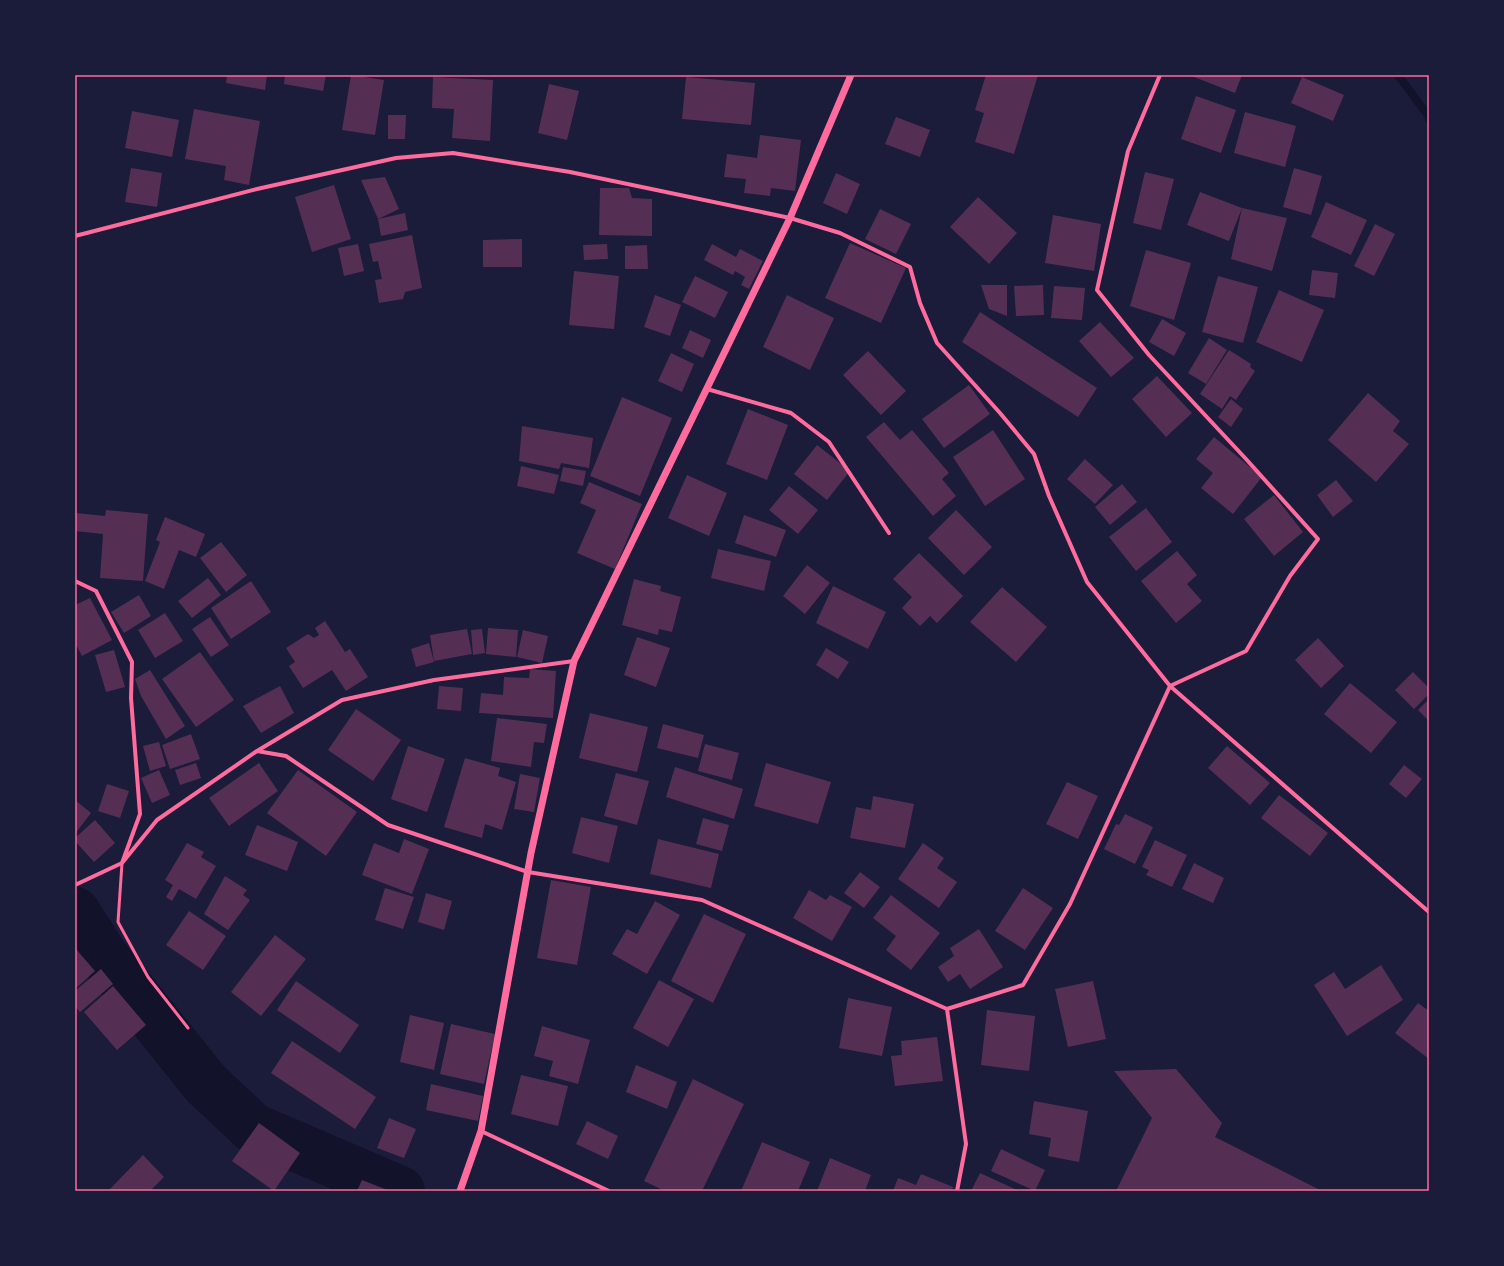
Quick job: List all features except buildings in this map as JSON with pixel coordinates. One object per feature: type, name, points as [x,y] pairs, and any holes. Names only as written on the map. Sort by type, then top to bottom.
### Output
[{"type":"street","points":[[460,1191],[481,1131],[528,872],[574,661],[790,218],[851,75]]},
{"type":"street","points":[[257,751],[286,756],[388,825],[528,872],[702,900],[947,1009],[1023,985],[1070,904],[1170,686],[1246,651],[1290,576],[1318,539],[1149,355],[1097,290],[1128,151],[1160,75]]},
{"type":"street","points":[[75,236],[257,189],[396,158],[453,153],[570,172],[790,218],[840,233],[910,267],[920,302],[937,342],[1034,454],[1049,496],[1087,582],[1170,686],[1429,912]]},
{"type":"street","points":[[707,389],[791,413],[829,442],[889,533]]},
{"type":"street","points":[[75,581],[96,591],[132,662],[131,698],[140,814],[122,863]]},
{"type":"street","points":[[75,885],[122,863],[157,820],[257,751],[342,700],[434,680],[574,661]]},
{"type":"street","points":[[947,1009],[966,1144],[957,1191]]},
{"type":"street","points":[[481,1131],[609,1191]]},
{"type":"lane","points":[[122,863],[118,922],[148,977],[188,1028]]},
{"type":"waterway","points":[[1398,75],[1427,114],[1429,119]]},
{"type":"waterway","points":[[75,912],[104,957],[206,1084],[253,1128],[400,1191]]}]
